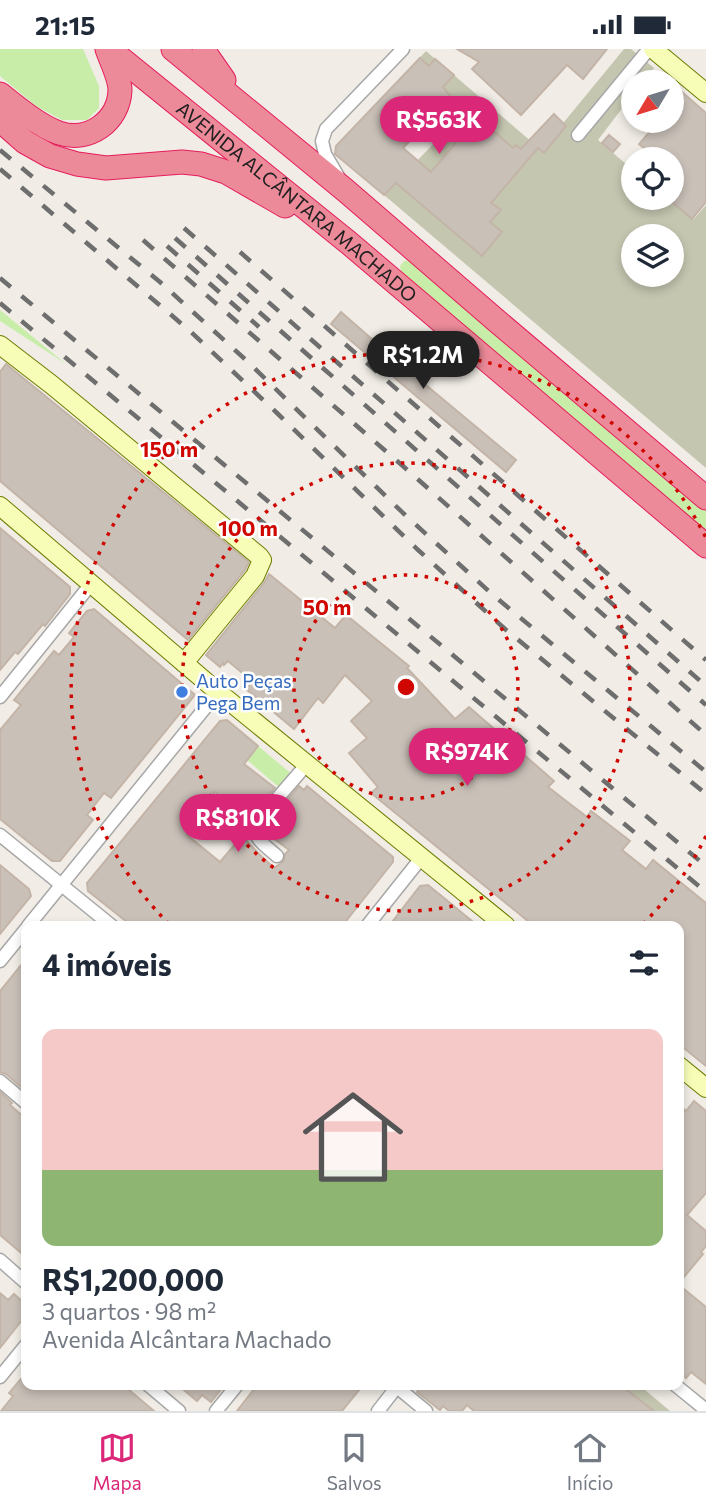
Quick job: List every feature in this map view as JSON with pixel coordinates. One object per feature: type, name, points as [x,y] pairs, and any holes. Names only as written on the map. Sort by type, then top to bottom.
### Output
[{"type":"highway","points":[[0,94],[26,115],[59,133],[74,136],[89,133],[102,127],[118,105],[120,88],[108,49]]},
{"type":"highway","name":"AVENIDA ALCÂNTARA MACHADO","points":[[108,49],[349,243],[706,546]]},
{"type":"highway","name":"AVENIDA ALCÂNTARA MACHADO","points":[[173,49],[345,190],[706,498]]},
{"type":"highway","points":[[204,49],[237,100]]},
{"type":"highway","points":[[0,120],[25,142],[50,156],[77,164],[106,168],[182,162],[201,164],[226,172],[349,243]]},
{"type":"street","points":[[345,190],[326,154],[322,141],[326,129],[403,49]]},
{"type":"street","points":[[578,135],[651,49],[706,93]]},
{"type":"street","points":[[0,345],[260,556],[255,576],[191,662]]},
{"type":"street","points":[[0,506],[91,584],[191,662],[218,692],[500,921]]},
{"type":"street","points":[[0,697],[91,584]]},
{"type":"street","points":[[32,921],[218,692]]},
{"type":"street","points":[[277,856],[256,836],[253,828],[306,764]]},
{"type":"street","points":[[0,835],[106,921]]},
{"type":"street","points":[[370,921],[422,857]]},
{"type":"street","points":[[0,961],[21,935]]},
{"type":"street","points":[[684,1070],[706,1088]]},
{"type":"street","points":[[0,1081],[21,1099]]},
{"type":"street","points":[[0,1260],[21,1279]]},
{"type":"street","points":[[0,1377],[21,1351]]},
{"type":"street","points":[[154,1390],[178,1411]]},
{"type":"street","points":[[216,1411],[233,1390]]},
{"type":"street","points":[[378,1411],[394,1390]]},
{"type":"street","points":[[403,1390],[426,1411]]},
{"type":"street","points":[[681,1390],[706,1410]]},
{"type":"shaded area","points":[[624,49],[631,49],[654,68],[621,70],[621,110],[598,140],[621,160],[621,210],[681,210],[693,220],[706,205],[706,468],[384,195],[447,127],[396,83],[426,51],[541,150]]},
{"type":"shaded area","points":[[619,1390],[645,1390],[670,1411],[603,1411]]},
{"type":"green space","points":[[0,49],[83,49],[99,86],[99,108],[87,120],[62,120],[36,106],[0,76]]},
{"type":"green space","points":[[412,260],[706,509],[706,533],[402,276],[400,266],[404,261]]},
{"type":"green space","points":[[0,310],[66,364],[0,321]]},
{"type":"green space","points":[[258,746],[293,775],[281,789],[247,760]]},
{"type":"building","points":[[457,49],[607,49],[583,79],[567,65],[521,115],[472,69],[479,62]]},
{"type":"building","points":[[420,58],[429,66],[435,59],[454,75],[443,87],[452,98],[428,126],[426,124],[403,148],[431,172],[481,113],[495,125],[491,129],[513,148],[516,145],[521,149],[554,114],[566,126],[544,153],[538,148],[491,203],[501,210],[490,222],[502,232],[482,256],[396,183],[384,195],[335,154],[336,146]]},
{"type":"building","points":[[684,94],[706,113],[706,202],[692,219],[681,210],[684,210],[684,147],[643,147],[639,144],[649,133],[684,133]]},
{"type":"building","points":[[609,135],[620,144],[613,152],[602,143]]},
{"type":"building","points":[[341,312],[381,347],[383,345],[411,368],[409,371],[516,460],[506,472],[331,324]]},
{"type":"building","points":[[6,364],[249,562],[188,640],[0,481],[0,372]]},
{"type":"building","points":[[0,528],[70,587],[70,594],[45,626],[43,624],[18,654],[15,652],[0,670]]},
{"type":"building","points":[[269,574],[335,628],[346,615],[409,666],[407,668],[455,719],[469,707],[554,781],[548,787],[587,817],[591,811],[630,841],[622,850],[646,869],[653,860],[706,903],[706,1066],[684,1048],[684,921],[528,921],[371,793],[378,787],[349,753],[367,738],[351,721],[372,701],[345,675],[323,703],[318,698],[294,729],[246,689],[252,681],[228,661],[220,667],[206,655]]},
{"type":"building","points":[[94,609],[195,695],[111,798],[104,793],[87,815],[93,820],[60,861],[52,861],[0,819],[0,730],[21,705],[14,700],[54,651],[59,655],[74,637],[69,633],[87,611]]},
{"type":"building","points":[[227,720],[258,746],[244,764],[275,788],[248,818],[215,792],[208,800],[212,804],[187,835],[220,862],[242,836],[274,868],[284,861],[289,850],[264,831],[264,828],[299,786],[304,790],[307,786],[393,857],[393,862],[346,921],[126,921],[88,891],[87,883],[220,721]]},
{"type":"building","points":[[0,865],[29,889],[31,896],[0,934]]},
{"type":"building","points":[[428,885],[472,921],[393,921],[420,886]]},
{"type":"building","points":[[21,965],[21,1087],[0,1072],[0,991]]},
{"type":"building","points":[[0,1092],[21,1115],[21,1253],[0,1235]]},
{"type":"building","points":[[694,1101],[706,1111],[706,1193],[687,1215],[706,1231],[706,1246],[701,1252],[703,1254],[684,1277],[684,1109],[686,1111]]},
{"type":"building","points":[[684,1289],[706,1307],[706,1384],[691,1372],[686,1378]]},
{"type":"building","points":[[0,1293],[8,1300],[14,1294],[21,1300],[21,1321],[0,1348]]},
{"type":"building","points":[[21,1379],[21,1390],[129,1390],[154,1411],[1,1411],[13,1396],[9,1393]]},
{"type":"building","points":[[184,1390],[220,1390],[211,1402],[202,1395],[197,1401]]},
{"type":"building","points":[[253,1390],[359,1390],[342,1411],[237,1411]]},
{"type":"building","points":[[627,1390],[654,1411],[474,1411],[467,1405],[462,1411],[449,1411],[443,1406],[440,1410],[417,1392]]},
{"type":"railway","points":[[0,150],[160,282],[493,595],[706,772]]},
{"type":"railway","points":[[0,169],[190,331],[417,549],[505,629],[706,794]]},
{"type":"railway","points":[[184,228],[706,686]]},
{"type":"railway","points":[[175,238],[706,705]]},
{"type":"railway","points":[[143,240],[706,735]]},
{"type":"railway","points":[[167,246],[259,327]]},
{"type":"railway","points":[[240,252],[706,660]]},
{"type":"railway","points":[[0,278],[706,866]]},
{"type":"railway","points":[[0,303],[706,892]]},
{"type":"place","name":"Auto Peças Pega Bem","points":[[182,692]]}]
